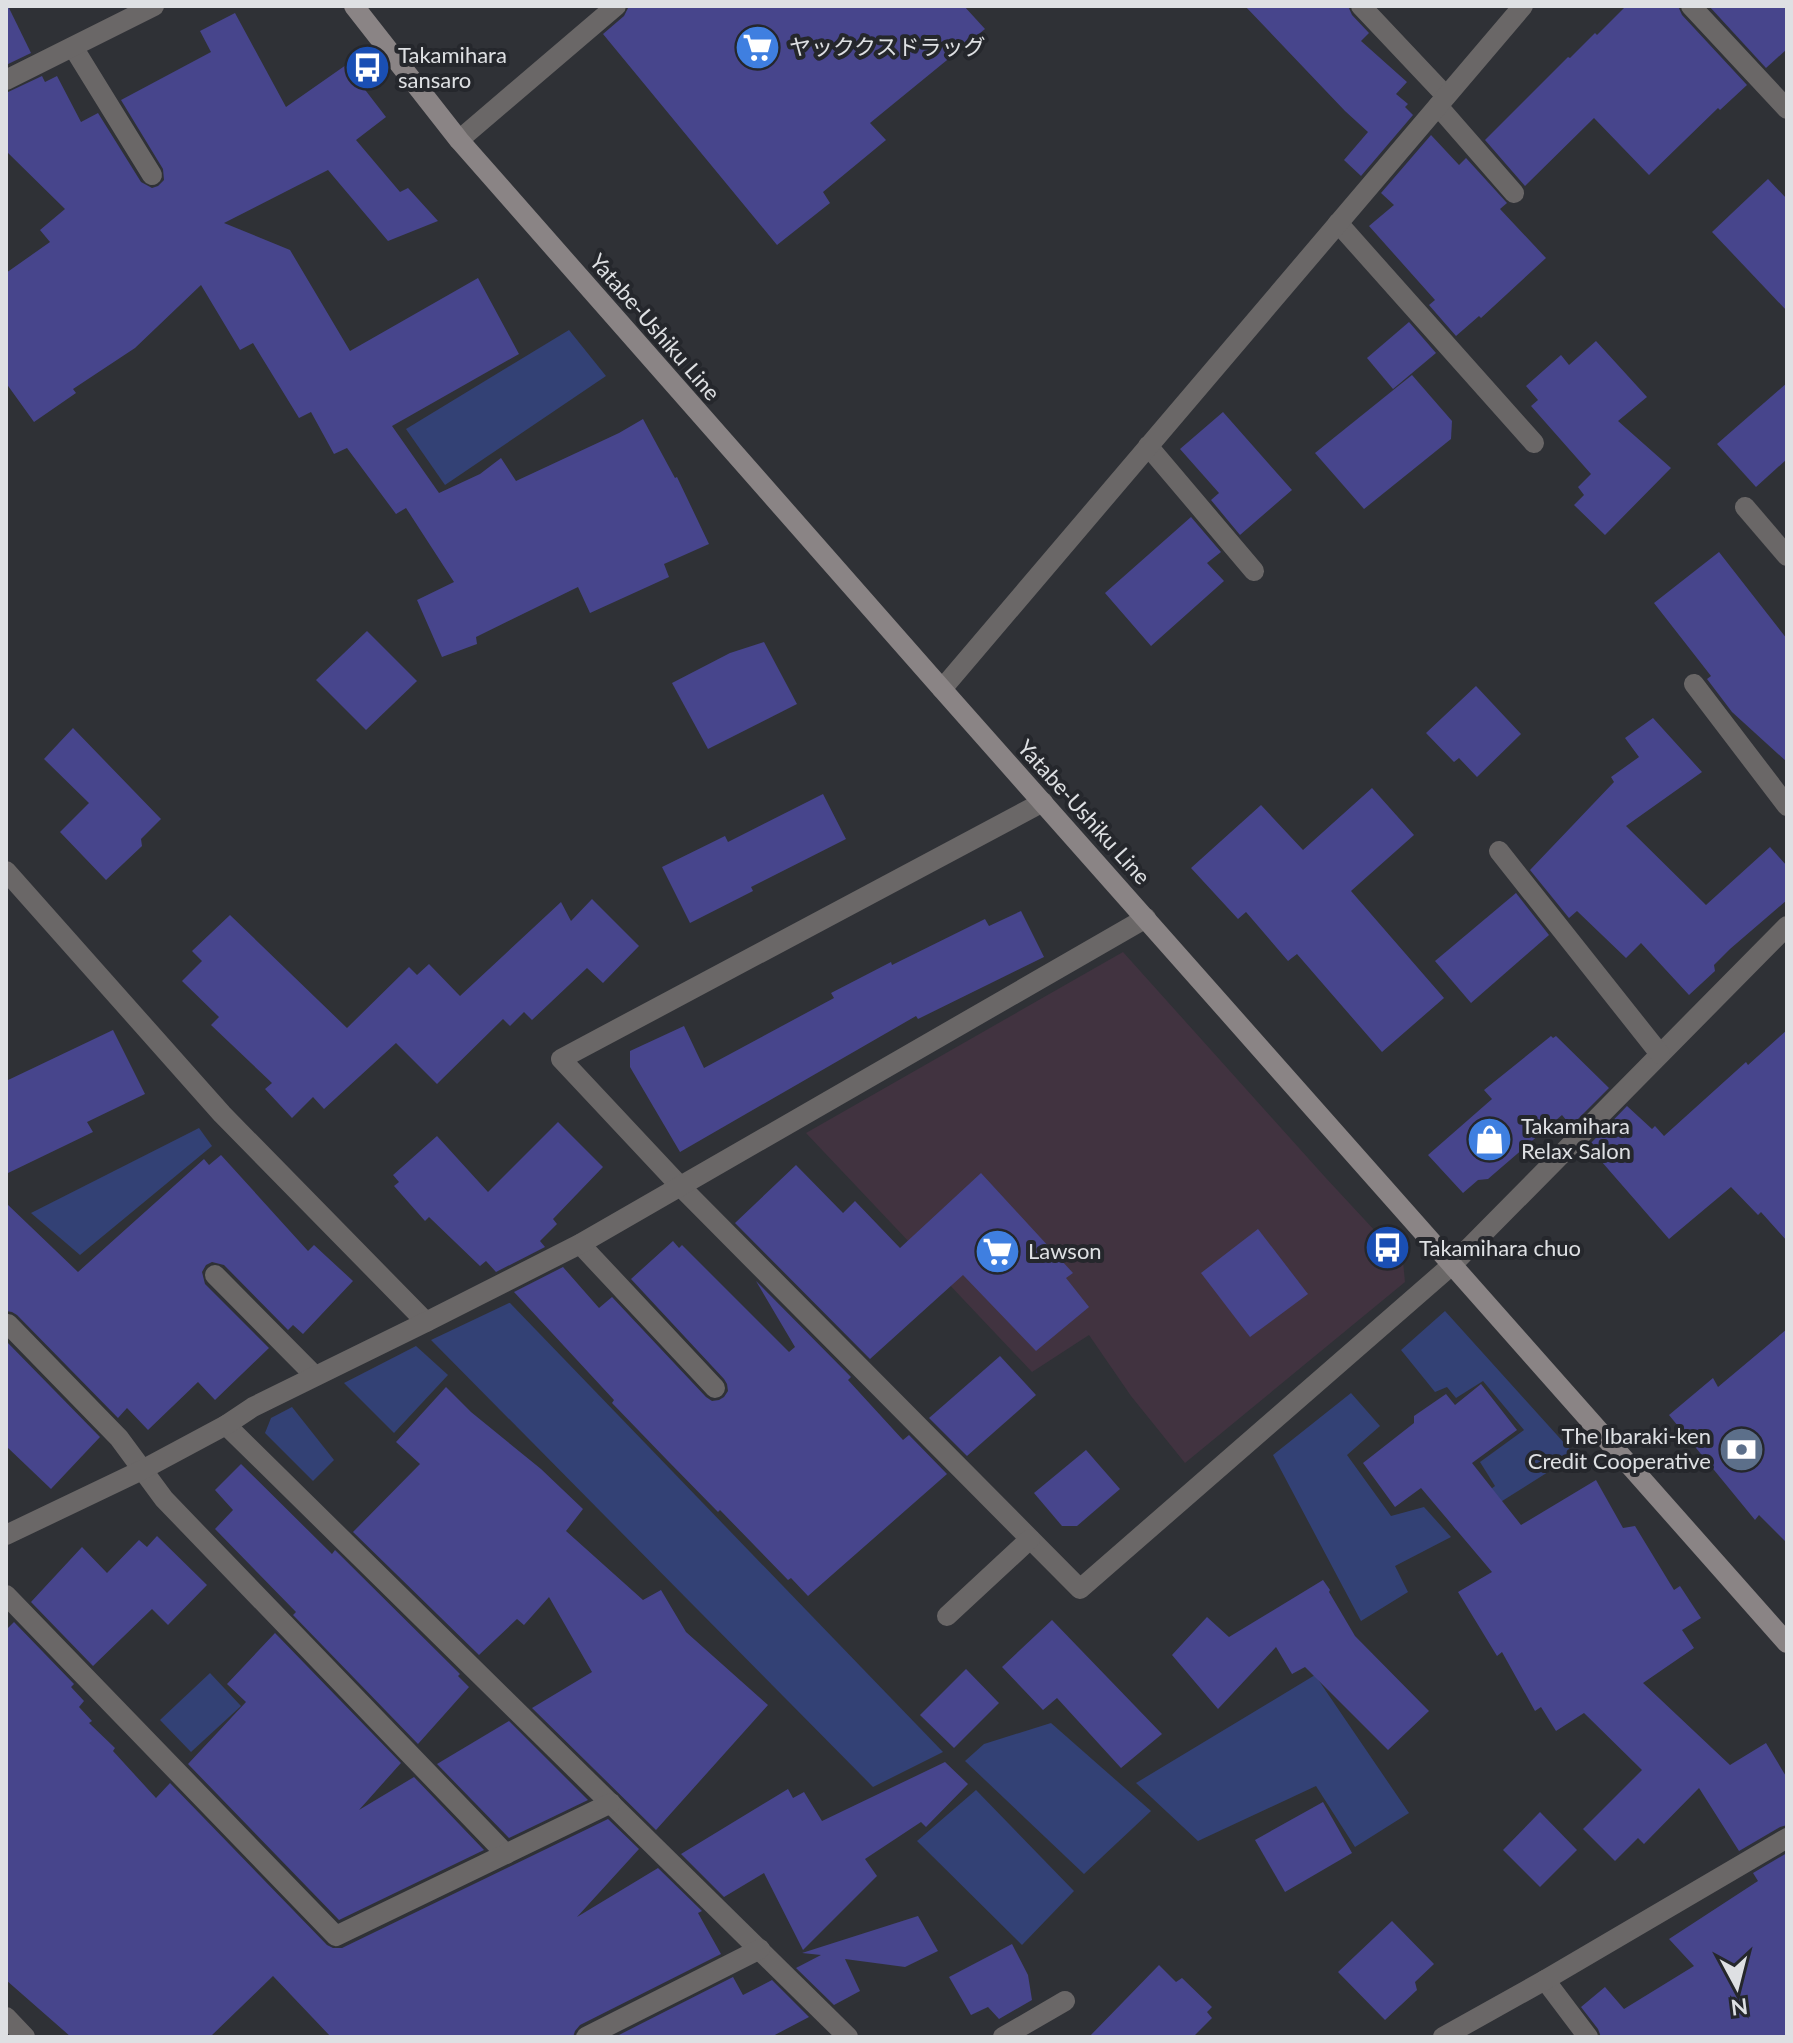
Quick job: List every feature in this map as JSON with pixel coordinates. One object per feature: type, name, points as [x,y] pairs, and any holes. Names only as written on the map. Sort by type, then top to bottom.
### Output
[{"type":"main road","name":"Yatabe-Ushiku Line","points":[[354,6],[459,140],[1787,1643]]},
{"type":"street","points":[[6,80],[154,6]]},
{"type":"street","points":[[459,140],[616,6]]},
{"type":"street","points":[[1361,6],[1442,101],[1514,193]]},
{"type":"street","points":[[942,689],[1523,6]]},
{"type":"street","points":[[1691,6],[1787,109]]},
{"type":"street","points":[[73,47],[152,175]]},
{"type":"street","points":[[1338,223],[1534,443]]},
{"type":"street","points":[[1148,446],[1254,571]]},
{"type":"street","points":[[1745,507],[1787,556]]},
{"type":"street","points":[[1694,684],[1787,806]]},
{"type":"street","points":[[1043,802],[561,1059],[680,1186],[1080,1589],[1453,1264],[1787,926]]},
{"type":"street","points":[[1499,851],[1660,1054]]},
{"type":"street","points":[[6,871],[222,1114],[426,1322]]},
{"type":"street","points":[[6,1535],[142,1470],[253,1407],[580,1244],[1146,918]]},
{"type":"street","points":[[580,1244],[715,1388]]},
{"type":"street","points":[[215,1275],[315,1376]]},
{"type":"street","points":[[8,1324],[119,1438],[164,1499],[506,1854]]},
{"type":"street","points":[[226,1425],[848,2037]]},
{"type":"street","points":[[947,1616],[1030,1539]]},
{"type":"street","points":[[6,1595],[336,1936],[611,1803]]},
{"type":"street","points":[[1443,2037],[1787,1838]]},
{"type":"street","points":[[586,2037],[760,1949]]},
{"type":"street","points":[[1545,1980],[1588,2037]]},
{"type":"street","points":[[1003,2037],[1065,2001]]},
{"type":"street","points":[[6,2017],[25,2037]]},
{"type":"shaded area","points":[[569,330],[606,376],[445,485],[406,429]]},
{"type":"shaded area","points":[[1123,952],[1403,1261],[1405,1282],[1185,1463],[1131,1396],[1089,1335],[1032,1372],[806,1133]]},
{"type":"shaded area","points":[[199,1128],[212,1146],[80,1255],[31,1213]]},
{"type":"shaded area","points":[[510,1303],[943,1752],[873,1787],[431,1340]]},
{"type":"shaded area","points":[[1445,1311],[1575,1455],[1456,1530],[1449,1520],[1495,1486],[1480,1462],[1524,1430],[1483,1381],[1456,1398],[1447,1387],[1435,1392],[1401,1350]]},
{"type":"shaded area","points":[[416,1346],[448,1375],[394,1433],[344,1383]]},
{"type":"shaded area","points":[[1351,1393],[1380,1426],[1347,1455],[1391,1516],[1424,1507],[1451,1537],[1395,1566],[1408,1592],[1361,1621],[1273,1455]]},
{"type":"shaded area","points":[[292,1407],[334,1460],[313,1481],[265,1433],[271,1418]]},
{"type":"shaded area","points":[[210,1673],[241,1706],[191,1752],[160,1720]]},
{"type":"shaded area","points":[[1315,1675],[1409,1813],[1355,1847],[1316,1786],[1198,1841],[1136,1783]]},
{"type":"shaded area","points":[[1051,1723],[1151,1811],[1084,1874],[965,1761],[984,1744]]},
{"type":"shaded area","points":[[976,1790],[1074,1891],[1022,1945],[917,1841]]},
{"type":"building","points":[[6,6],[31,53],[6,65]]},
{"type":"building","points":[[629,6],[964,6],[985,29],[870,123],[886,140],[823,192],[830,203],[777,245],[603,34],[624,16]]},
{"type":"building","points":[[1245,6],[1348,6],[1369,33],[1361,41],[1407,82],[1396,94],[1408,104],[1405,107],[1413,115],[1361,176],[1344,160],[1368,132]]},
{"type":"building","points":[[1626,6],[1678,6],[1682,15],[1747,85],[1720,110],[1718,108],[1649,175],[1594,118],[1525,186],[1485,140],[1568,57],[1595,33],[1597,35]]},
{"type":"building","points":[[1709,6],[1787,6],[1787,49],[1766,68]]},
{"type":"building","points":[[235,13],[286,107],[346,65],[386,117],[356,140],[400,192],[408,188],[438,221],[388,241],[328,170],[224,223],[290,250],[350,351],[478,278],[519,354],[392,426],[439,493],[480,474],[501,458],[516,481],[643,419],[677,477],[709,544],[664,564],[669,577],[590,613],[578,587],[476,637],[477,644],[442,657],[417,600],[454,582],[406,508],[396,514],[347,448],[334,454],[311,412],[299,418],[253,343],[240,350],[201,285],[135,348],[73,389],[76,393],[34,422],[6,383],[6,273],[50,242],[40,230],[65,209],[6,151],[6,93],[42,76],[45,82],[57,76],[81,122],[98,113],[141,182],[152,188],[158,186],[164,180],[163,169],[121,100],[211,52],[200,31]]},
{"type":"building","points":[[1431,135],[1459,165],[1466,158],[1507,203],[1500,209],[1546,258],[1481,318],[1479,316],[1456,336],[1429,305],[1435,300],[1369,226],[1394,205],[1381,193]]},
{"type":"building","points":[[1768,179],[1787,199],[1787,311],[1712,232]]},
{"type":"building","points":[[1409,322],[1436,353],[1393,389],[1367,358]]},
{"type":"building","points":[[1596,341],[1647,397],[1618,421],[1671,468],[1605,535],[1574,505],[1584,495],[1578,487],[1591,474],[1531,406],[1538,400],[1526,386],[1561,355],[1569,365]]},
{"type":"building","points":[[1412,375],[1452,421],[1451,439],[1364,509],[1315,453]]},
{"type":"building","points":[[1787,383],[1787,459],[1756,487],[1717,444]]},
{"type":"building","points":[[1223,412],[1292,490],[1240,535],[1211,500],[1219,493],[1180,449]]},
{"type":"building","points":[[1191,517],[1221,552],[1207,563],[1224,581],[1151,646],[1105,593]]},
{"type":"building","points":[[1719,552],[1787,639],[1787,762],[1732,712],[1707,679],[1711,676],[1654,603]]},
{"type":"building","points":[[367,631],[417,681],[366,730],[316,680]]},
{"type":"building","points":[[764,642],[797,704],[708,749],[672,683],[730,653]]},
{"type":"building","points":[[1476,686],[1521,734],[1477,777],[1459,758],[1454,762],[1426,733]]},
{"type":"building","points":[[1653,718],[1702,772],[1626,826],[1706,905],[1770,847],[1787,866],[1787,900],[1730,949],[1714,965],[1715,971],[1689,995],[1641,943],[1626,958],[1577,911],[1569,918],[1530,870],[1614,782],[1611,777],[1639,757],[1625,738]]},
{"type":"building","points":[[73,728],[161,819],[141,839],[142,846],[106,880],[60,832],[89,803],[44,759]]},
{"type":"building","points":[[1372,788],[1414,835],[1351,891],[1444,998],[1382,1052],[1297,954],[1288,961],[1246,912],[1238,919],[1191,868],[1261,805],[1303,850]]},
{"type":"building","points":[[823,794],[846,839],[751,887],[753,891],[690,923],[662,867],[725,836],[728,842]]},
{"type":"building","points":[[1516,893],[1549,935],[1471,1003],[1435,961]]},
{"type":"building","points":[[592,899],[639,946],[603,983],[587,968],[532,1020],[524,1012],[510,1026],[503,1019],[437,1084],[396,1043],[324,1109],[313,1097],[292,1118],[265,1089],[272,1083],[211,1025],[219,1017],[182,981],[202,961],[192,951],[230,915],[347,1028],[409,967],[417,975],[429,964],[460,996],[561,902],[571,921]]},
{"type":"building","points":[[1021,911],[1044,957],[918,1019],[916,1016],[680,1152],[630,1067],[630,1051],[684,1026],[704,1068],[834,998],[831,993],[891,962],[892,965],[985,919],[989,926]]},
{"type":"building","points":[[113,1030],[145,1094],[87,1122],[93,1132],[6,1174],[6,1081]]},
{"type":"building","points":[[1787,1030],[1787,1241],[1761,1212],[1758,1215],[1731,1187],[1669,1239],[1588,1146],[1627,1106],[1664,1136],[1746,1062],[1748,1065]]},
{"type":"building","points":[[1551,1036],[1556,1036],[1609,1088],[1571,1126],[1562,1115],[1488,1179],[1478,1180],[1463,1193],[1428,1155],[1492,1099],[1484,1090]]},
{"type":"building","points":[[558,1122],[603,1167],[553,1219],[557,1224],[540,1241],[545,1247],[496,1272],[486,1261],[480,1266],[429,1217],[425,1221],[394,1186],[399,1182],[393,1175],[437,1136],[488,1192]]},
{"type":"building","points":[[221,1155],[308,1251],[314,1245],[353,1281],[303,1334],[293,1325],[288,1330],[224,1265],[212,1262],[206,1265],[202,1272],[205,1284],[269,1348],[215,1400],[198,1382],[148,1430],[127,1408],[118,1418],[17,1315],[6,1311],[6,1203],[78,1272],[204,1159],[209,1165]]},
{"type":"building","points":[[796,1165],[843,1213],[855,1201],[900,1248],[981,1173],[1073,1273],[1066,1278],[1089,1307],[1036,1351],[963,1275],[870,1359],[735,1223]]},
{"type":"building","points":[[1258,1229],[1308,1294],[1250,1337],[1201,1273]]},
{"type":"building","points":[[673,1241],[679,1248],[682,1245],[789,1352],[795,1347],[756,1281],[851,1377],[848,1380],[903,1440],[909,1435],[947,1474],[808,1596],[668,1461],[514,1292],[563,1267],[599,1308],[612,1297],[706,1397],[712,1401],[719,1400],[728,1391],[724,1379],[631,1279]]},
{"type":"building","name":"The Ibaraki-ken Credit Cooperative","points":[[1787,1329],[1787,1543],[1759,1515],[1755,1520],[1669,1415],[1713,1378],[1718,1387]]},
{"type":"building","points":[[6,1341],[100,1437],[51,1489],[6,1446]]},
{"type":"building","points":[[1000,1356],[1036,1395],[967,1456],[929,1418]]},
{"type":"building","points":[[1481,1384],[1517,1430],[1472,1463],[1521,1525],[1596,1480],[1623,1528],[1635,1526],[1674,1590],[1680,1586],[1701,1618],[1682,1630],[1694,1648],[1643,1683],[1730,1765],[1766,1743],[1787,1778],[1787,1825],[1739,1851],[1699,1788],[1644,1844],[1638,1838],[1615,1861],[1583,1829],[1642,1770],[1584,1713],[1556,1731],[1541,1707],[1535,1711],[1502,1652],[1497,1656],[1458,1592],[1492,1572],[1421,1488],[1395,1507],[1363,1463],[1414,1423],[1414,1416],[1446,1394],[1455,1405]]},
{"type":"building","points":[[446,1387],[583,1509],[566,1531],[643,1600],[661,1590],[686,1632],[768,1705],[656,1830],[532,1708],[592,1672],[549,1597],[524,1625],[517,1619],[479,1655],[353,1532],[420,1464],[396,1442]]},
{"type":"building","points":[[1086,1450],[1120,1489],[1077,1526],[1062,1526],[1034,1493]]},
{"type":"building","points":[[241,1464],[332,1554],[335,1550],[460,1674],[458,1676],[469,1687],[418,1744],[215,1529],[233,1510],[215,1490]]},
{"type":"building","points":[[157,1536],[207,1585],[168,1625],[152,1609],[93,1666],[31,1602],[82,1547],[107,1573],[139,1540],[147,1547]]},
{"type":"building","points":[[1323,1580],[1355,1636],[1429,1711],[1388,1750],[1305,1667],[1292,1674],[1276,1647],[1218,1709],[1172,1655],[1207,1617],[1229,1637]]},
{"type":"building","points":[[1052,1620],[1162,1734],[1121,1768],[1057,1698],[1043,1710],[1002,1667]]},
{"type":"building","points":[[14,1622],[74,1684],[71,1687],[84,1701],[79,1707],[92,1721],[89,1723],[115,1748],[113,1751],[156,1798],[170,1783],[333,1948],[342,1948],[608,1819],[639,1849],[577,1917],[658,1868],[702,1911],[698,1913],[721,1954],[580,2025],[573,2037],[331,2037],[273,1976],[210,2037],[71,2037],[6,1980],[6,1630]]},
{"type":"building","points":[[275,1633],[401,1763],[359,1810],[414,1777],[484,1850],[339,1920],[188,1764],[246,1702],[227,1684]]},
{"type":"building","points":[[966,1669],[999,1703],[954,1748],[920,1715]]},
{"type":"building","points":[[509,1721],[588,1800],[509,1838],[437,1764]]},
{"type":"building","points":[[945,1762],[968,1784],[926,1827],[921,1822],[865,1859],[877,1876],[803,1950],[764,1873],[724,1897],[681,1854],[788,1789],[793,1798],[804,1792],[822,1821]]},
{"type":"building","points":[[1323,1802],[1352,1853],[1285,1892],[1255,1840]]},
{"type":"building","points":[[1540,1812],[1577,1850],[1540,1887],[1503,1850]]},
{"type":"building","points":[[1787,1853],[1787,2037],[1601,2037],[1581,2007],[1605,1987],[1624,2009],[1694,1966],[1669,1939],[1758,1881],[1753,1873]]},
{"type":"building","points":[[918,1916],[938,1951],[905,1967],[845,1959],[860,1991],[834,2005],[796,1968],[821,1955],[802,1953]]},
{"type":"building","points":[[1392,1921],[1434,1964],[1415,1982],[1417,1990],[1385,2020],[1338,1972]]},
{"type":"building","points":[[1012,1944],[1028,1975],[1032,2000],[999,2019],[988,2007],[971,2015],[949,1977]]},
{"type":"building","points":[[1159,1965],[1176,1982],[1182,1978],[1212,2007],[1207,2012],[1212,2018],[1193,2037],[1089,2037]]},
{"type":"building","points":[[733,1977],[743,1995],[772,1980],[809,2017],[771,2037],[615,2037]]},
{"type":"place","name":"ヤッククスドラッグ","points":[[758,47]]},
{"type":"place","name":"Takamihara sansaro","points":[[367,68]]},
{"type":"place","name":"Takamihara Relax Salon","points":[[1490,1139]]},
{"type":"place","name":"Takamihara chuo","points":[[1388,1248]]},
{"type":"place","name":"Lawson","points":[[997,1251]]},
{"type":"place","name":"The Ibaraki-ken Credit Cooperative","points":[[1742,1449]]}]
